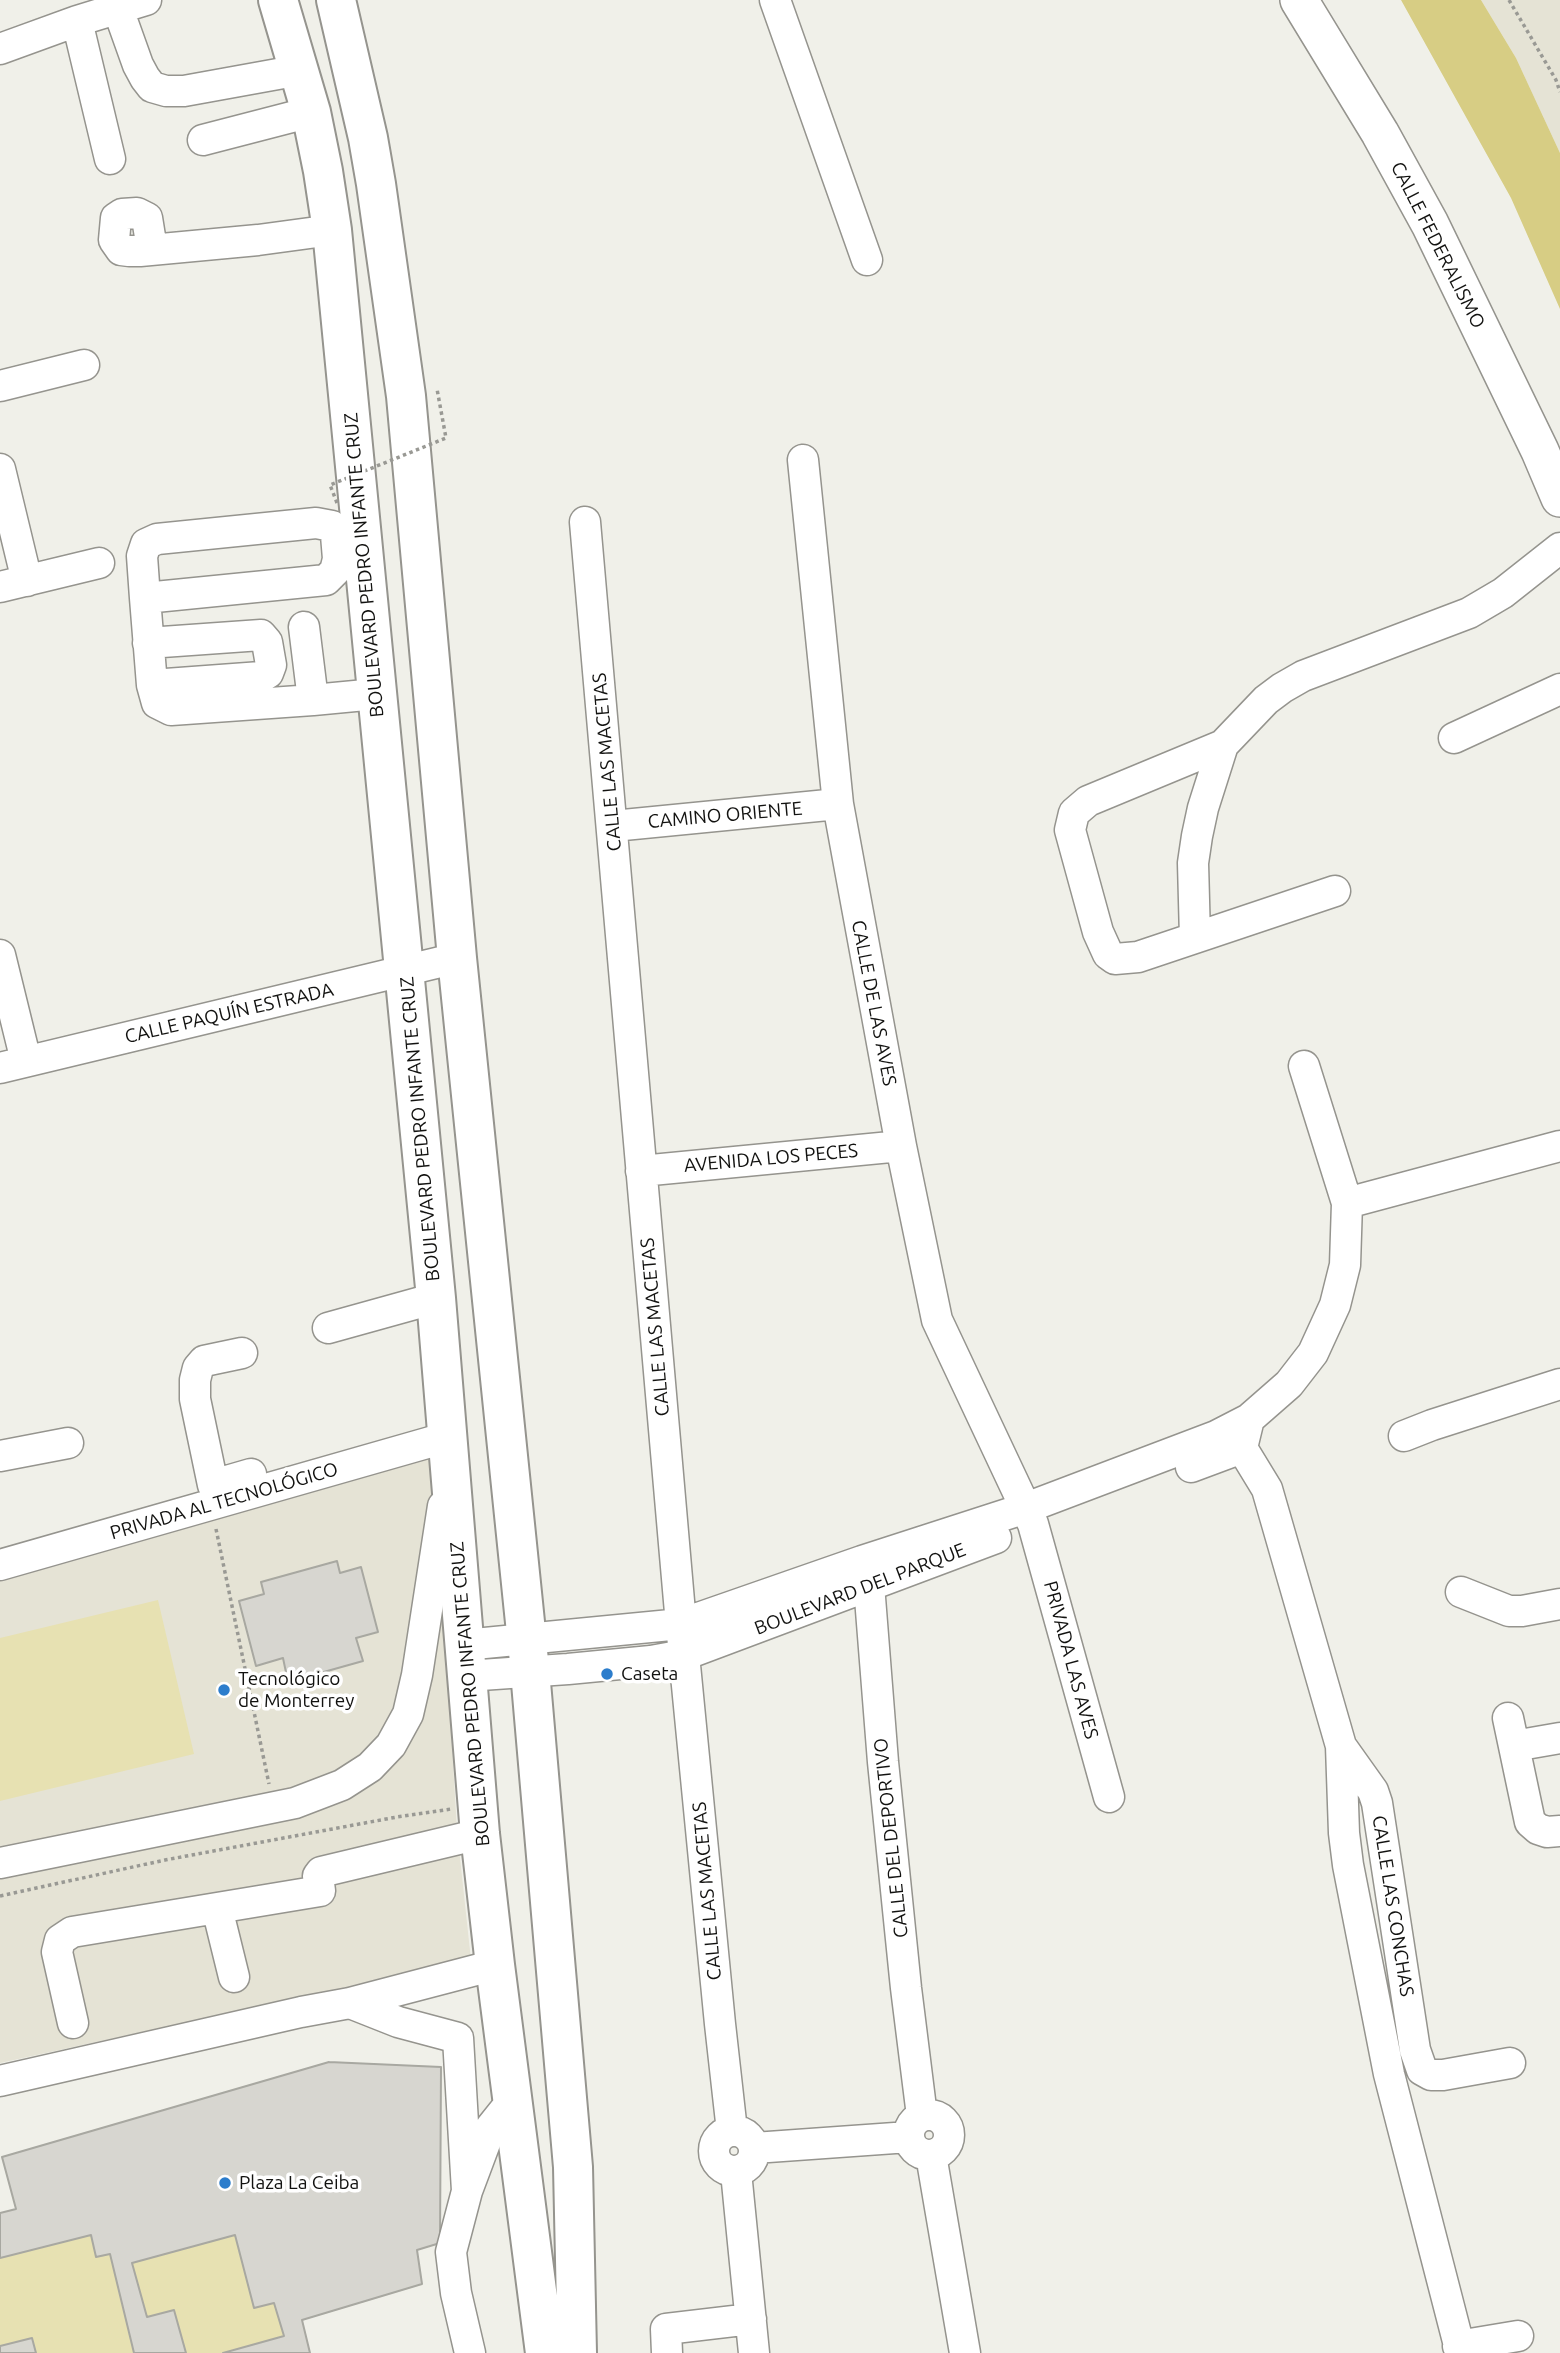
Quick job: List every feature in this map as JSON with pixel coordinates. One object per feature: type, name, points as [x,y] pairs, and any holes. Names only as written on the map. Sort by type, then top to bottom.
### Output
[{"type":"highway","name":"BOULEVARD PEDRO INFANTE CRUZ","points":[[278,0],[311,112],[332,230],[436,1298],[479,1820],[545,2353]]},
{"type":"highway","points":[[335,0],[372,161],[406,396],[457,958],[528,1654],[573,2167],[578,2353]]},
{"type":"main road","name":"CALLE FEDERALISMO","points":[[1299,0],[1380,133],[1430,224],[1560,498]]},
{"type":"street","points":[[0,48],[146,0]]},
{"type":"street","points":[[775,0],[867,260]]},
{"type":"street","points":[[118,9],[138,65],[152,88],[184,91],[300,70]]},
{"type":"street","points":[[77,21],[110,159]]},
{"type":"street","points":[[203,140],[311,112]]},
{"type":"street","points":[[152,249],[258,240],[332,230]]},
{"type":"street","points":[[0,386],[84,365]]},
{"type":"street","name":"CALLE DE LAS AVES","points":[[803,460],[838,804],[901,1146],[937,1321],[1030,1516]]},
{"type":"street","points":[[1,479],[13,584],[99,563]]},
{"type":"street","name":"CALLE LAS MACETAS","points":[[585,522],[684,1655],[719,2011],[743,2140]]},
{"type":"street","points":[[145,598],[326,580],[332,576],[337,565],[335,530],[328,524],[151,540],[146,544],[142,556],[148,643],[152,685],[157,703],[171,710],[376,694]]},
{"type":"street","points":[[1335,891],[1126,960],[1115,960],[1108,954],[1098,932],[1070,822],[1080,806],[1088,801],[1223,745],[1266,699],[1303,676],[1469,613],[1503,593],[1560,548]]},
{"type":"street","points":[[304,627],[313,700]]},
{"type":"street","points":[[148,643],[261,635],[267,642],[271,665],[268,673],[261,677],[152,685]]},
{"type":"street","points":[[1454,738],[1560,689]]},
{"type":"street","points":[[1195,938],[1193,863],[1203,808],[1223,745]]},
{"type":"street","name":"CAMINO ORIENTE","points":[[613,826],[838,804]]},
{"type":"street","name":"CALLE PAQUÍN ESTRADA","points":[[13,1065],[457,958]]},
{"type":"street","points":[[1,961],[13,1065]]},
{"type":"street","points":[[1242,1431],[1303,1369],[1325,1331],[1345,1265],[1348,1203],[1304,1066]]},
{"type":"street","name":"AVENIDA LOS PECES","points":[[641,1171],[901,1146]]},
{"type":"street","points":[[1348,1203],[1560,1146]]},
{"type":"street","points":[[328,1328],[436,1298]]},
{"type":"street","points":[[0,1863],[295,1803],[342,1785],[370,1767],[391,1745],[408,1714],[417,1675],[448,1438],[213,1485],[195,1399],[195,1380],[198,1368],[204,1361],[242,1353]]},
{"type":"street","points":[[1405,1436],[1560,1384]]},
{"type":"street","name":"BOULEVARD DEL PARQUE","points":[[465,1660],[528,1654],[681,1624],[865,1573],[1030,1516],[1242,1431]]},
{"type":"street","name":"CALLE LAS CONCHAS","points":[[1242,1431],[1266,1489],[1341,1746],[1373,1791],[1377,1802],[1415,2050],[1422,2070],[1431,2075],[1444,2075],[1510,2063]]},
{"type":"street","name":"PRIVADA AL TECNOLÓGICO","points":[[0,1565],[448,1438]]},
{"type":"street","points":[[0,1455],[68,1443]]},
{"type":"street","name":"PRIVADA LAS AVES","points":[[1030,1516],[1109,1797]]},
{"type":"street","name":"BOULEVARD DEL PARQUE","points":[[528,1654],[650,1661],[684,1655],[865,1573]]},
{"type":"street","name":"CALLE DEL DEPORTIVO","points":[[865,1573],[920,2136],[965,2353]]},
{"type":"street","points":[[1461,1592],[1508,1611],[1560,1604]]},
{"type":"street","points":[[1560,1738],[1511,1732],[1530,1822],[1547,1832],[1560,1831]]},
{"type":"street","points":[[1341,1746],[1348,1866],[1386,2062],[1460,2349],[1518,2336]]},
{"type":"street","points":[[73,2023],[57,1952],[60,1940],[72,1932],[320,1891],[318,1876],[321,1872],[479,1820]]},
{"type":"street","points":[[218,1908],[234,1977]]},
{"type":"street","points":[[0,2081],[301,2011],[350,2003],[495,1965]]},
{"type":"street","points":[[350,2003],[398,2022],[458,2038],[504,2037]]},
{"type":"street","points":[[458,2038],[467,2191]]},
{"type":"street","points":[[470,2353],[456,2293],[452,2252],[467,2191],[491,2127],[503,2112],[513,2105]]},
{"type":"street","points":[[754,2353],[736,2172],[719,2165],[714,2153],[717,2140],[722,2135],[743,2140],[920,2136]]},
{"type":"street","points":[[573,2167],[596,2353]]},
{"type":"street","name":"BOULEVARD PEDRO INFANTE CRUZ","points":[[533,2353],[534,2264]]},
{"type":"street","points":[[667,2353],[666,2329],[751,2319]]},
{"type":"path","points":[[1509,0],[1556,80],[1560,92]]},
{"type":"path","points":[[337,503],[330,485],[446,438],[437,389]]},
{"type":"path","points":[[210,1505],[269,1784]]},
{"type":"path","points":[[0,1896],[178,1858],[397,1817],[479,1820]]},
{"type":"shaded area","points":[[1401,0],[1481,0],[1516,58],[1560,153],[1560,309],[1511,198]]},
{"type":"shaded area","points":[[1481,0],[1560,0],[1560,153],[1516,58]]},
{"type":"shaded area","name":"Tecnológico de Monterrey","points":[[433,1431],[457,1830],[471,1960],[0,2063],[0,1550]]},
{"type":"shaded area","points":[[158,1600],[194,1754],[0,1801],[0,1638]]},
{"type":"shaded area","points":[[91,2235],[96,2257],[110,2254],[134,2353],[36,2353],[0,2346],[0,2258]]},
{"type":"shaded area","points":[[235,2235],[254,2308],[274,2303],[284,2336],[223,2353],[186,2353],[174,2310],[147,2317],[132,2263]]},
{"type":"building","points":[[337,1561],[340,1573],[361,1567],[378,1632],[356,1638],[363,1661],[288,1682],[283,1658],[256,1666],[239,1601],[264,1594],[261,1582]]},
{"type":"building","name":"Plaza La Ceiba","points":[[329,2062],[441,2067],[440,2243],[417,2250],[422,2284],[302,2320],[310,2353],[223,2353],[284,2336],[274,2303],[254,2308],[235,2235],[132,2263],[147,2317],[174,2310],[186,2353],[134,2353],[110,2254],[96,2257],[91,2235],[0,2258],[0,2213],[16,2209],[2,2157]]},
{"type":"building","points":[[32,2338],[36,2353],[0,2353],[0,2346]]},
{"type":"place","name":"Caseta","points":[[607,1674]]},
{"type":"place","name":"Tecnológico de Monterrey","points":[[224,1690]]},
{"type":"place","name":"Plaza La Ceiba","points":[[225,2183]]}]
